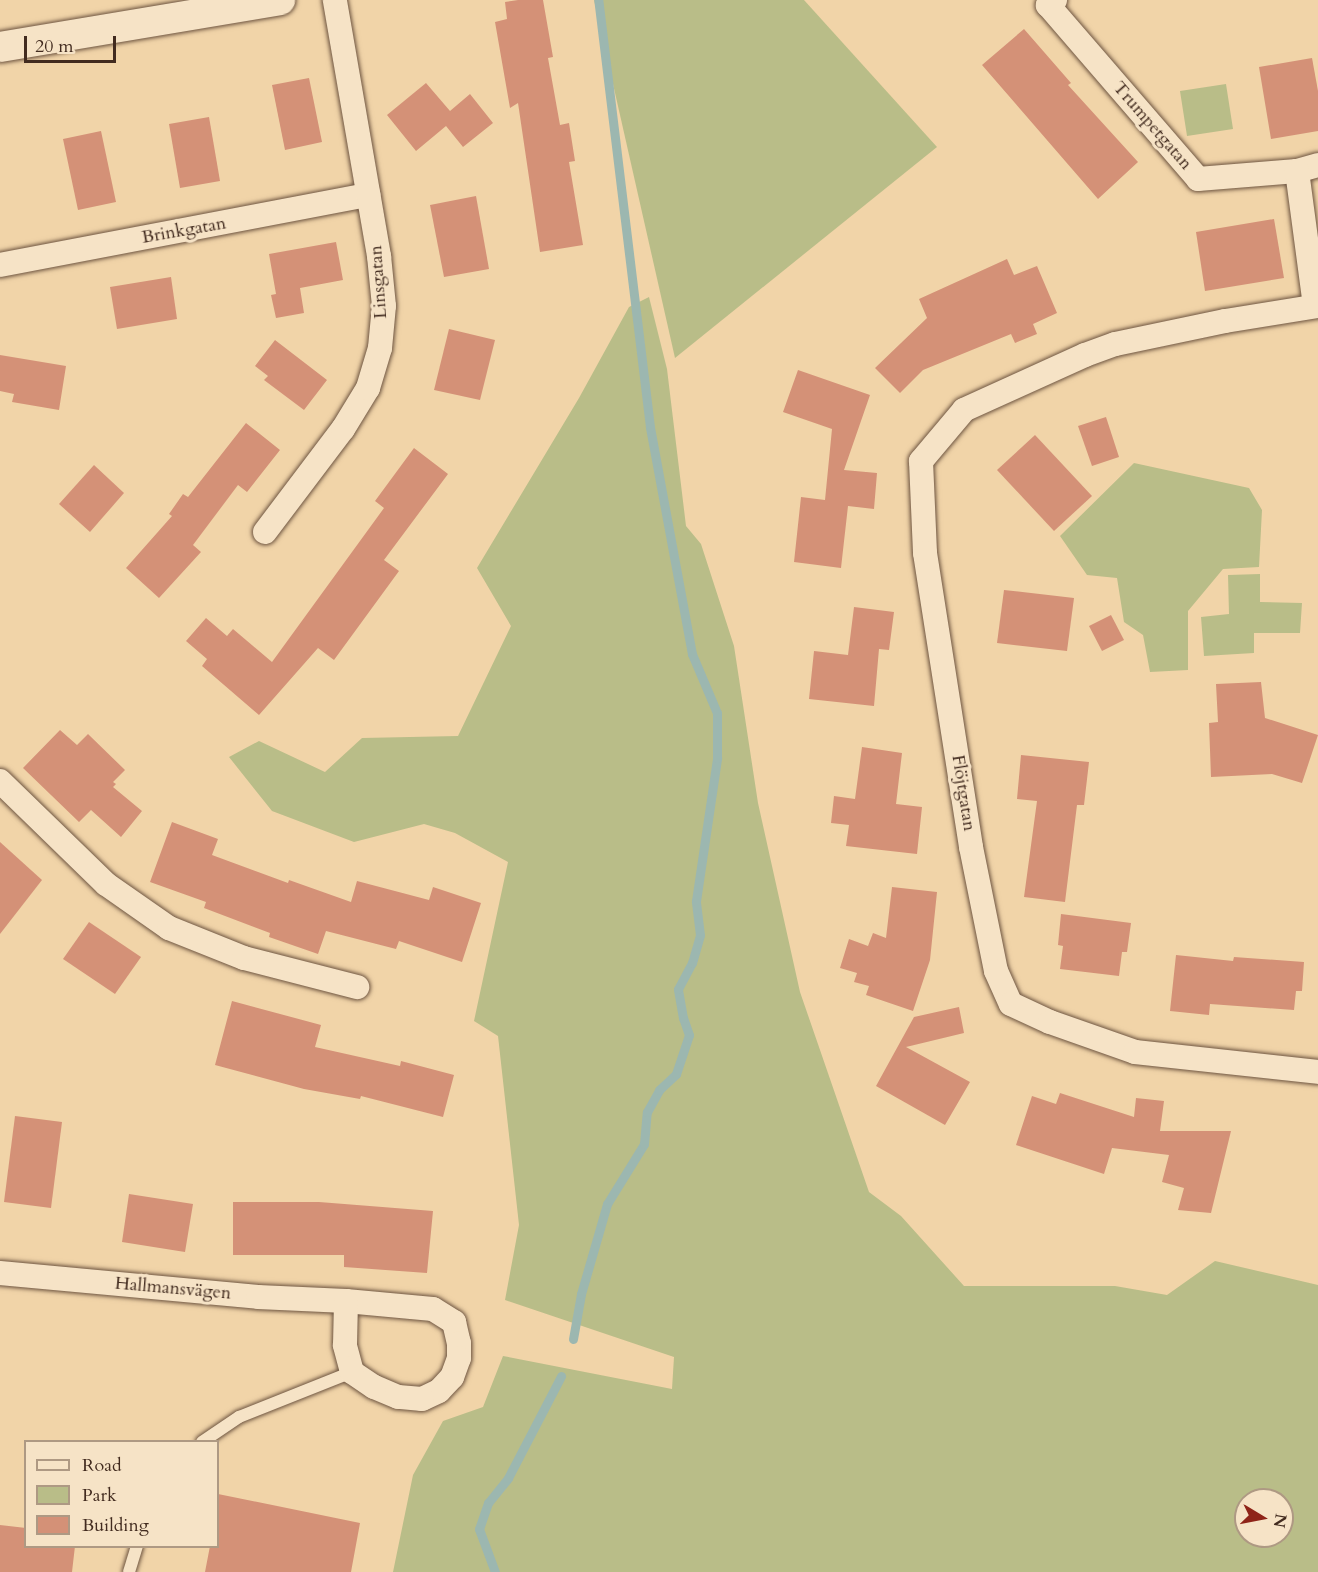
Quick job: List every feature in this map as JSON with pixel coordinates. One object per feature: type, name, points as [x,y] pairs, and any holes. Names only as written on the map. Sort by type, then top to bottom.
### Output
[{"type":"street","points":[[0,47],[280,0]]},
{"type":"street","name":"Linsgatan","points":[[265,532],[343,429],[371,378],[380,348],[384,306],[335,0]]},
{"type":"street","name":"Trumpetgatan","points":[[1055,0],[1048,5],[1198,179],[1307,168],[1317,306],[1225,321],[1115,344],[1085,355]]},
{"type":"street","name":"Brinkgatan","points":[[0,265],[368,195]]},
{"type":"street","name":"Flöjtgatan","points":[[1085,355],[964,410],[921,461],[925,553],[971,847],[996,971],[1011,1004],[1050,1022],[1135,1052],[1318,1072]]},
{"type":"street","points":[[0,781],[106,884],[169,928],[244,958],[357,987]]},
{"type":"street","name":"Hallmansvägen","points":[[1,1269],[258,1297],[346,1301],[433,1309],[453,1322],[459,1343],[459,1358],[452,1377],[439,1391],[422,1399],[398,1397],[374,1387],[352,1372]]},
{"type":"street","points":[[346,1301],[345,1345],[352,1372]]},
{"type":"lane","points":[[205,1440],[239,1417],[352,1372]]},
{"type":"lane","points":[[129,1572],[136,1548]]},
{"type":"green space","points":[[594,0],[804,0],[937,147],[675,358]]},
{"type":"green space","points":[[1226,84],[1233,129],[1187,136],[1180,91]]},
{"type":"green space","points":[[649,297],[667,369],[686,526],[701,544],[734,646],[758,803],[800,992],[869,1192],[901,1216],[964,1286],[1115,1286],[1167,1295],[1215,1261],[1318,1285],[1318,1572],[393,1572],[413,1475],[443,1421],[483,1407],[503,1356],[672,1389],[674,1357],[505,1300],[519,1225],[498,1036],[474,1021],[508,862],[455,833],[424,824],[354,842],[272,811],[229,757],[259,741],[325,772],[362,738],[458,736],[511,626],[477,568],[579,398],[629,307]]},
{"type":"green space","points":[[1134,463],[1249,488],[1262,510],[1259,567],[1223,569],[1188,611],[1188,670],[1150,672],[1143,635],[1124,622],[1117,578],[1087,575],[1060,536]]},
{"type":"green space","points":[[1260,574],[1260,602],[1302,603],[1300,633],[1254,633],[1254,653],[1204,656],[1201,617],[1229,614],[1228,575]]},
{"type":"building","points":[[543,0],[553,57],[548,58],[560,125],[569,123],[575,161],[569,162],[583,245],[540,252],[518,103],[510,108],[495,22],[507,19],[505,2]]},
{"type":"building","points":[[1024,29],[1071,83],[1068,85],[1138,162],[1098,199],[982,65]]},
{"type":"building","points":[[1312,58],[1318,91],[1318,131],[1271,139],[1259,67]]},
{"type":"building","points":[[309,78],[322,142],[285,150],[272,85]]},
{"type":"building","points":[[426,83],[450,111],[470,94],[493,123],[463,147],[446,126],[416,151],[387,115]]},
{"type":"building","points":[[209,117],[220,181],[180,188],[169,124]]},
{"type":"building","points":[[101,131],[116,202],[78,210],[63,139]]},
{"type":"building","points":[[476,196],[489,269],[444,277],[430,205]]},
{"type":"building","points":[[1274,219],[1284,278],[1205,291],[1196,232]]},
{"type":"building","points":[[336,242],[343,280],[300,288],[304,313],[276,318],[271,295],[276,294],[269,254]]},
{"type":"building","points":[[1007,259],[1014,275],[1037,266],[1057,313],[1033,324],[1037,334],[1015,343],[1011,334],[923,370],[900,393],[875,368],[927,318],[919,299]]},
{"type":"building","points":[[171,277],[177,319],[117,329],[110,287]]},
{"type":"building","points":[[449,329],[495,340],[480,400],[434,390]]},
{"type":"building","points":[[275,340],[327,380],[304,410],[264,380],[268,376],[255,366]]},
{"type":"building","points":[[0,355],[66,366],[59,410],[12,402],[14,394],[0,391]]},
{"type":"building","points":[[798,370],[870,395],[844,470],[877,473],[874,509],[848,506],[841,568],[794,562],[801,497],[825,500],[832,429],[783,412]]},
{"type":"building","points":[[1106,417],[1119,457],[1092,466],[1078,426]]},
{"type":"building","points":[[246,423],[280,450],[247,492],[238,485],[193,545],[201,552],[159,598],[126,568],[172,516],[169,514],[183,494],[188,497]]},
{"type":"building","points":[[1035,435],[1092,496],[1054,531],[997,470]]},
{"type":"building","points":[[414,448],[448,474],[384,560],[399,571],[334,660],[318,648],[259,715],[202,666],[207,659],[186,641],[206,618],[227,636],[233,629],[272,662],[384,508],[375,501]]},
{"type":"building","points":[[94,465],[124,493],[90,532],[59,504]]},
{"type":"building","points":[[1004,590],[1074,598],[1067,651],[997,643]]},
{"type":"building","points":[[854,607],[894,612],[889,650],[879,649],[874,706],[809,699],[814,651],[848,655]]},
{"type":"building","points":[[1111,615],[1124,640],[1102,651],[1089,626]]},
{"type":"building","points":[[1261,682],[1265,718],[1318,735],[1302,783],[1272,774],[1211,777],[1209,723],[1218,722],[1216,684]]},
{"type":"building","points":[[60,730],[77,745],[88,734],[125,770],[113,782],[116,784],[113,787],[142,811],[121,837],[91,810],[79,822],[23,768]]},
{"type":"building","points":[[862,747],[902,753],[896,804],[922,807],[917,854],[846,846],[849,825],[831,823],[834,796],[855,799]]},
{"type":"building","points":[[1021,755],[1089,762],[1084,805],[1077,805],[1065,902],[1024,897],[1037,801],[1017,799]]},
{"type":"building","points":[[172,822],[218,839],[212,855],[288,883],[289,880],[351,902],[357,881],[429,900],[433,887],[481,903],[462,962],[399,941],[396,949],[326,931],[318,954],[269,937],[270,933],[204,908],[206,902],[150,882]]},
{"type":"building","points":[[0,842],[42,880],[0,934]]},
{"type":"building","points":[[892,887],[937,892],[930,960],[913,1011],[866,995],[869,986],[854,982],[857,973],[840,968],[849,939],[868,946],[873,933],[886,938]]},
{"type":"building","points":[[1061,914],[1131,923],[1127,952],[1122,952],[1119,976],[1060,969],[1063,946],[1058,945]]},
{"type":"building","points":[[89,922],[141,957],[115,994],[63,959]]},
{"type":"building","points":[[1176,955],[1233,961],[1234,957],[1304,962],[1302,991],[1296,991],[1294,1010],[1210,1004],[1209,1015],[1170,1011]]},
{"type":"building","points":[[232,1001],[321,1025],[315,1047],[400,1066],[401,1061],[454,1075],[443,1117],[361,1096],[360,1099],[304,1089],[215,1065]]},
{"type":"building","points":[[959,1007],[964,1033],[906,1047],[970,1082],[945,1125],[876,1086],[914,1017]]},
{"type":"building","points":[[1060,1093],[1134,1117],[1136,1098],[1164,1101],[1160,1131],[1231,1131],[1211,1213],[1178,1210],[1184,1188],[1162,1182],[1169,1155],[1112,1148],[1104,1174],[1016,1145],[1032,1096],[1056,1104]]},
{"type":"building","points":[[15,1116],[62,1122],[51,1208],[4,1202]]},
{"type":"building","points":[[129,1194],[193,1204],[185,1252],[122,1242]]},
{"type":"building","points":[[233,1202],[319,1202],[433,1211],[427,1273],[344,1267],[344,1255],[233,1255]]},
{"type":"building","points":[[219,1494],[360,1523],[351,1572],[205,1572],[210,1548],[219,1548]]},
{"type":"building","points":[[0,1525],[24,1528],[24,1548],[75,1548],[72,1572],[0,1572]]},
{"type":"waterway","points":[[573,1339],[581,1294],[607,1204],[644,1144],[647,1112],[659,1090],[676,1074],[689,1035],[683,1018],[678,989],[692,963],[700,935],[696,901],[717,758],[717,713],[692,654],[650,427],[598,0]]},
{"type":"waterway","points":[[495,1572],[479,1529],[488,1503],[508,1478],[561,1376]]}]
